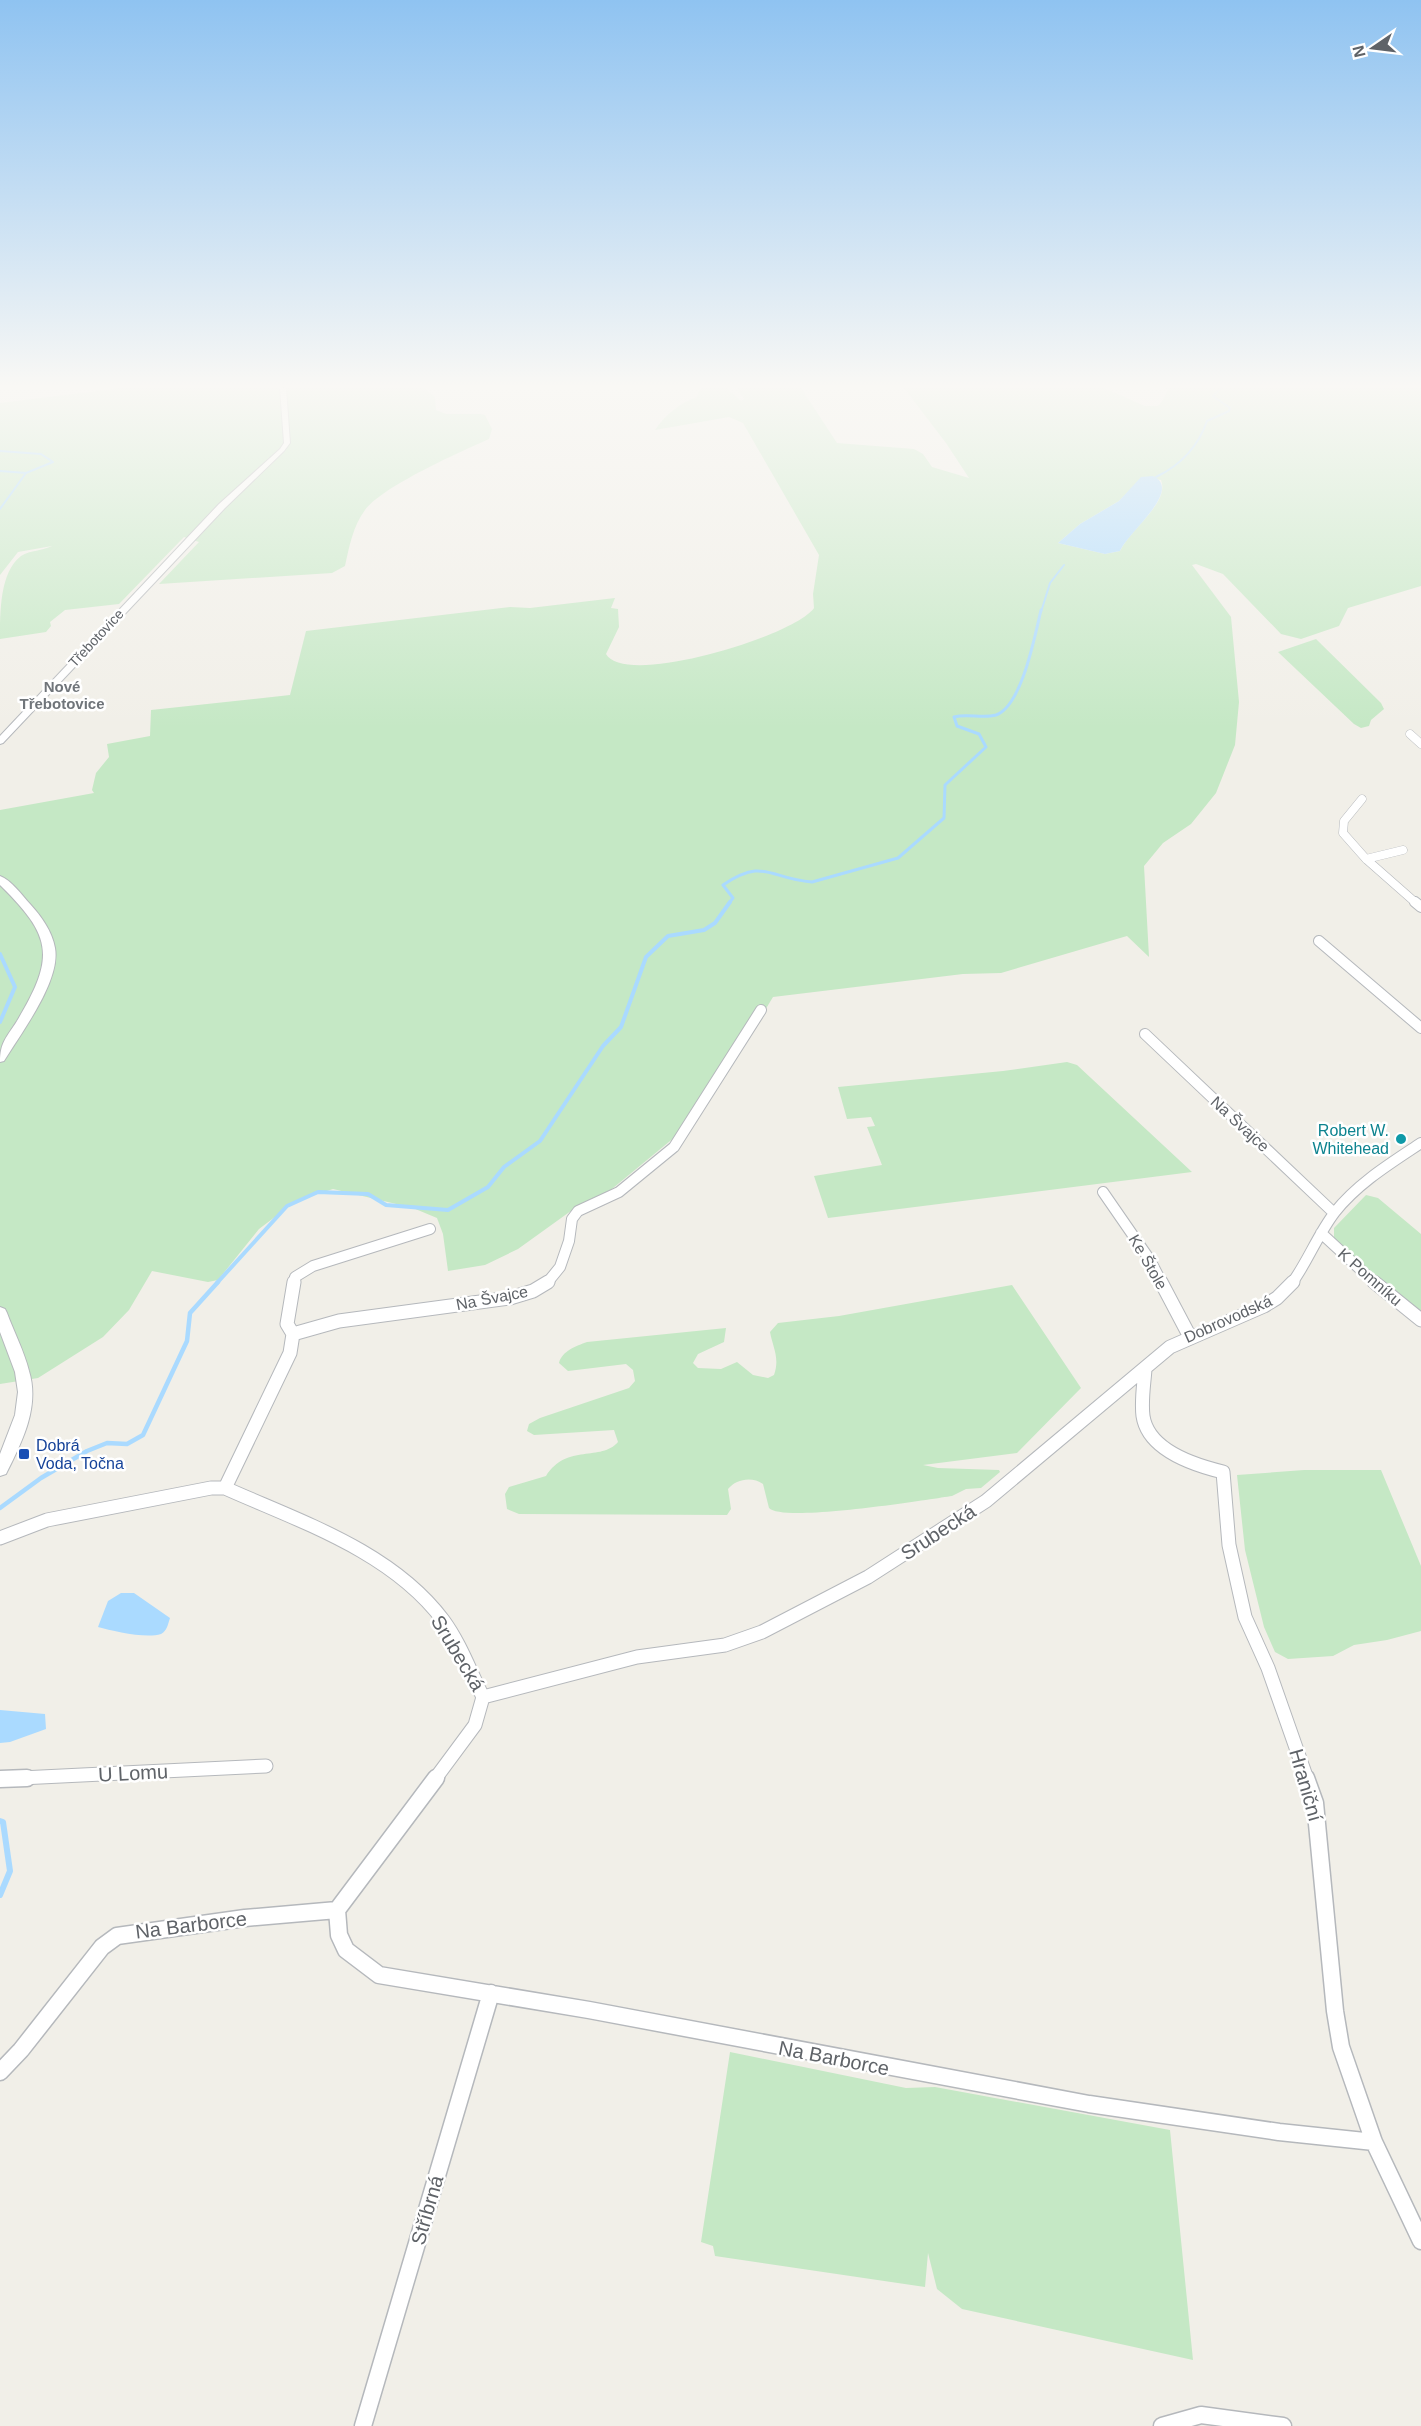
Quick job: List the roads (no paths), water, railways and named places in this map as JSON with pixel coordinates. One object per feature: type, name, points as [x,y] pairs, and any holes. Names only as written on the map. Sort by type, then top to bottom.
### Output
[{"type":"street","name":"Třebotovice","points":[[0,741],[143,587],[227,501]]},
{"type":"street","points":[[1410,734],[1421,744]]},
{"type":"street","points":[[1362,799],[1344,821],[1343,833],[1366,859],[1421,907]]},
{"type":"street","points":[[1366,859],[1403,850]]},
{"type":"street","points":[[0,879],[36,918],[51,950],[47,974],[0,1058]]},
{"type":"street","points":[[1319,941],[1421,1028]]},
{"type":"street","name":"Na Švajce","points":[[294,1334],[339,1321],[510,1298],[533,1291],[547,1283],[560,1267],[569,1241],[572,1219],[578,1211],[619,1192],[675,1147],[761,1010]]},
{"type":"street","name":"Na Švajce","points":[[1145,1034],[1334,1213]]},
{"type":"street","name":"Dobrovodská","points":[[986,1501],[1189,1335],[1266,1304],[1286,1291],[1334,1213],[1375,1176],[1421,1143]]},
{"type":"street","name":"Ke Štole","points":[[1103,1192],[1150,1260],[1189,1335]]},
{"type":"street","points":[[0,1538],[47,1520],[211,1488],[225,1488],[290,1353],[294,1334],[287,1324],[295,1277],[313,1266],[430,1229]]},
{"type":"street","name":"K Pomníku","points":[[1321,1233],[1352,1264],[1421,1320]]},
{"type":"street","points":[[0,1313],[24,1379],[26,1407],[0,1469]]},
{"type":"street","name":"Hraniční","points":[[1145,1369],[1143,1401],[1146,1428],[1164,1447],[1201,1467],[1223,1472],[1229,1545],[1245,1617],[1268,1668],[1315,1803],[1335,2011],[1347,2068],[1374,2142],[1421,2241]]},
{"type":"street","name":"Srubecká","points":[[225,1488],[362,1552],[403,1577],[443,1620],[483,1697],[637,1657],[724,1645],[762,1632],[868,1577],[986,1501]]},
{"type":"street","points":[[337,1910],[475,1725],[483,1697]]},
{"type":"street","name":"U Lomu","points":[[0,1779],[266,1766]]},
{"type":"street","name":"Na Barborce","points":[[0,2072],[21,2050],[107,1944],[117,1936],[132,1932],[245,1918],[337,1910],[338,1937],[349,1956],[379,1975],[618,2014],[869,2065],[1093,2106],[1266,2132],[1374,2142]]},
{"type":"street","name":"Stříbrná","points":[[363,2426],[491,1993]]},
{"type":"street","points":[[1162,2426],[1201,2415],[1283,2426]]},
{"type":"water","points":[[1119,501],[1158,501],[1120,551],[1105,554],[1058,543],[1080,524]]},
{"type":"water","points":[[121,1593],[134,1593],[170,1618],[165,1631],[161,1634],[147,1636],[98,1627],[108,1601]]},
{"type":"water","points":[[0,1710],[45,1714],[46,1729],[10,1742],[0,1743]]},
{"type":"waterway","points":[[0,509],[6,501]]},
{"type":"waterway","points":[[1041,612],[1050,583],[1064,565]]},
{"type":"waterway","points":[[729,903],[733,898],[723,885],[749,872],[767,872],[812,882],[898,858],[944,818],[945,785],[986,747],[979,734],[957,726],[954,717],[991,716],[1005,709],[1013,698],[1026,668],[1041,610]]},
{"type":"waterway","points":[[217,1283],[287,1206],[318,1192],[368,1194],[386,1205],[448,1210],[488,1187],[504,1167],[540,1141],[603,1046],[621,1027],[646,957],[668,936],[704,930],[715,923],[730,902]]},
{"type":"waterway","points":[[0,954],[15,987],[0,1022]]},
{"type":"waterway","points":[[0,1508],[41,1478],[87,1451],[107,1443],[127,1444],[143,1435],[187,1341],[190,1313],[218,1282]]},
{"type":"waterway","points":[[0,1821],[3,1822],[10,1871],[0,1895]]},
{"type":"place","name":"Robert W. Whitehead","points":[[1401,1139]]},
{"type":"place","name":"Dobrá Voda, Točna","points":[[24,1454]]},
{"type":"district","name":"Nové Třebotovice","points":[[62,694]]}]
